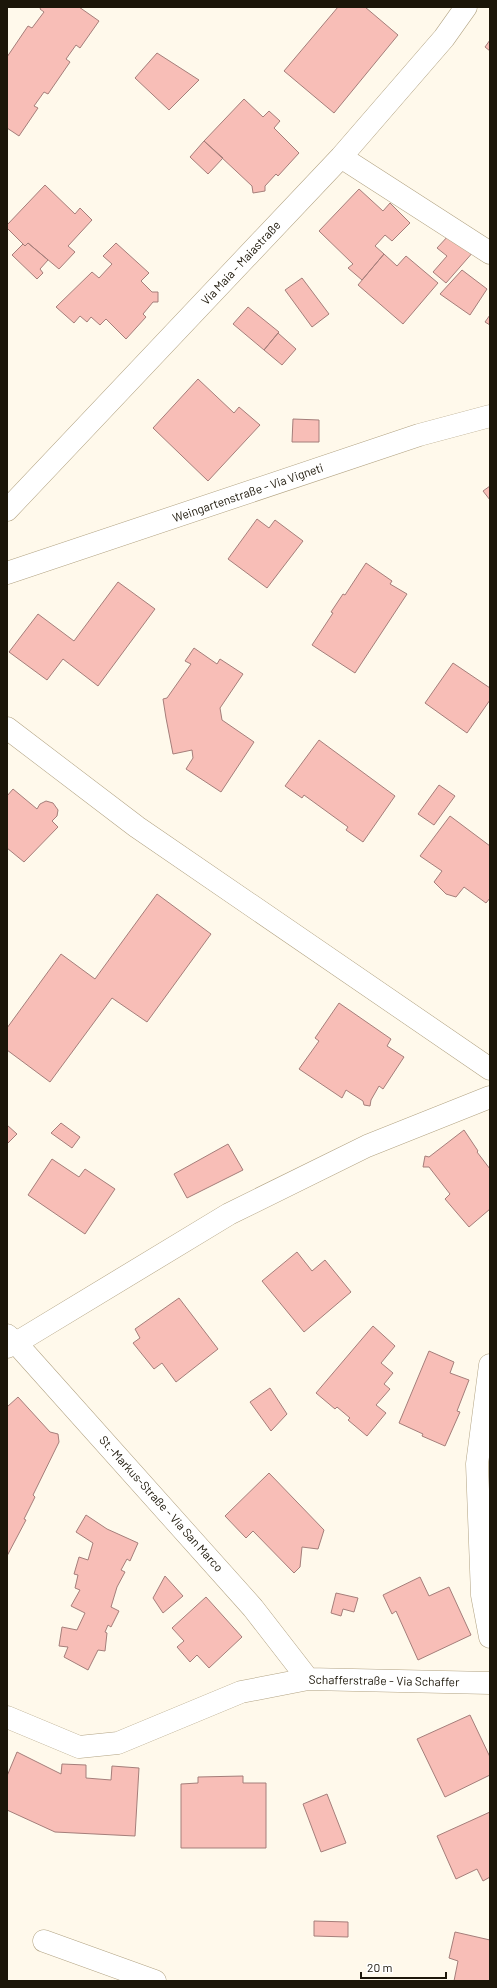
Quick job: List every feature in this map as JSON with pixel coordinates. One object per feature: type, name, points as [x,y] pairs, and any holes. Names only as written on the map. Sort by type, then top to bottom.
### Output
[{"type":"street","name":"Via Maia - Maiastraße","points":[[7,510],[341,157],[444,38],[466,7]]},
{"type":"street","points":[[341,157],[490,253]]},
{"type":"street","name":"Weingartenstraße - Via Vigneti","points":[[7,573],[419,435],[490,416]]},
{"type":"street","points":[[7,728],[137,828],[490,1069]]},
{"type":"street","points":[[10,1342],[229,1214],[367,1146],[490,1098]]},
{"type":"street","name":"St.-Markus-Straße - Via San Marco","points":[[10,1342],[253,1608],[308,1679]]},
{"type":"street","points":[[490,1365],[477,1464],[482,1595],[490,1637]]},
{"type":"street","name":"Schafferstraße - Via Schaffer","points":[[7,1717],[80,1748],[118,1744],[241,1692],[308,1679],[490,1683]]},
{"type":"street","points":[[44,1941],[155,1981]]},
{"type":"building","points":[[41,7],[79,7],[99,21],[80,48],[76,45],[66,59],[70,62],[48,94],[44,92],[34,106],[38,108],[19,136],[7,128],[7,57],[28,26],[32,28],[44,12],[40,9]]},
{"type":"building","points":[[338,7],[365,7],[398,35],[334,113],[284,71]]},
{"type":"building","points":[[490,40],[490,51],[485,47]]},
{"type":"building","points":[[157,53],[199,80],[169,110],[135,78]]},
{"type":"building","points":[[244,99],[263,117],[269,111],[280,121],[274,128],[299,153],[278,176],[276,174],[265,186],[265,191],[253,193],[252,186],[204,141]]},
{"type":"building","points":[[204,141],[223,158],[208,174],[190,157]]},
{"type":"building","points":[[45,185],[75,214],[80,208],[92,220],[68,246],[75,252],[59,269],[28,243],[25,246],[7,228],[7,225]]},
{"type":"building","points":[[359,189],[383,211],[390,203],[410,223],[392,241],[385,235],[375,246],[384,254],[362,280],[348,268],[353,264],[319,231]]},
{"type":"building","points":[[449,235],[474,251],[446,283],[433,272],[447,256],[437,248]]},
{"type":"building","points":[[28,243],[48,260],[40,269],[43,273],[37,279],[12,255],[23,244],[25,246]]},
{"type":"building","points":[[116,243],[149,273],[141,281],[152,292],[158,292],[158,302],[153,302],[143,314],[146,317],[126,339],[106,319],[100,325],[91,317],[87,322],[80,316],[74,323],[56,307],[92,272],[99,278],[112,264],[103,256]]},
{"type":"building","points":[[384,254],[397,266],[406,256],[438,283],[403,324],[358,285]]},
{"type":"building","points":[[462,270],[487,289],[470,315],[440,294]]},
{"type":"building","points":[[302,278],[329,314],[312,327],[285,290]]},
{"type":"building","points":[[248,307],[279,332],[264,350],[233,324]]},
{"type":"building","points":[[490,315],[490,325],[485,322]]},
{"type":"building","points":[[278,333],[296,349],[282,365],[264,350]]},
{"type":"building","points":[[198,379],[234,413],[239,407],[260,425],[208,481],[153,428]]},
{"type":"building","points":[[293,419],[319,420],[319,442],[292,442]]},
{"type":"building","points":[[490,486],[490,500],[483,491]]},
{"type":"building","points":[[257,519],[269,528],[275,520],[303,541],[267,588],[228,559]]},
{"type":"building","points":[[366,563],[392,581],[390,584],[407,594],[355,673],[312,645],[333,613],[331,612],[343,594],[345,595]]},
{"type":"building","points":[[118,582],[155,609],[98,686],[63,659],[47,680],[9,652],[38,614],[74,641]]},
{"type":"building","points":[[194,648],[217,664],[220,659],[243,674],[220,708],[222,720],[254,742],[221,792],[186,769],[193,758],[192,750],[173,754],[166,718],[163,699],[167,698],[191,664],[185,661]]},
{"type":"building","points":[[453,663],[490,688],[490,700],[467,733],[425,703]]},
{"type":"building","points":[[319,740],[395,796],[363,842],[346,830],[348,827],[304,795],[302,798],[285,786]]},
{"type":"building","points":[[439,785],[455,796],[434,825],[418,814]]},
{"type":"building","points":[[13,789],[37,809],[40,804],[46,801],[53,803],[58,810],[57,816],[52,821],[58,827],[24,862],[7,848],[7,796]]},
{"type":"building","points":[[450,816],[490,846],[490,898],[486,903],[464,887],[456,897],[446,894],[434,882],[442,871],[420,856]]},
{"type":"building","points":[[157,894],[211,934],[147,1022],[112,998],[50,1082],[7,1050],[7,1028],[61,954],[95,979]]},
{"type":"building","points":[[339,1003],[391,1039],[387,1046],[404,1057],[383,1089],[379,1086],[371,1100],[370,1106],[364,1105],[363,1101],[346,1090],[342,1098],[299,1069],[319,1041],[315,1038]]},
{"type":"building","points":[[61,1123],[80,1137],[72,1148],[51,1133]]},
{"type":"building","points":[[7,1125],[17,1134],[7,1144]]},
{"type":"building","points":[[464,1130],[478,1151],[477,1152],[490,1169],[490,1209],[469,1227],[445,1199],[450,1194],[429,1167],[423,1167],[425,1156],[429,1157]]},
{"type":"building","points":[[228,1144],[243,1170],[187,1198],[174,1174]]},
{"type":"building","points":[[52,1159],[79,1177],[85,1169],[115,1189],[85,1234],[28,1195]]},
{"type":"building","points":[[297,1252],[312,1271],[325,1260],[351,1292],[304,1332],[262,1281]]},
{"type":"building","points":[[179,1298],[218,1349],[176,1382],[162,1363],[154,1369],[133,1343],[140,1338],[135,1329]]},
{"type":"building","points":[[373,1326],[395,1346],[381,1363],[393,1373],[384,1384],[390,1389],[376,1405],[386,1413],[367,1436],[348,1420],[350,1418],[337,1407],[335,1409],[316,1393]]},
{"type":"building","points":[[429,1351],[454,1362],[450,1373],[469,1380],[457,1411],[460,1412],[445,1446],[422,1436],[423,1434],[399,1423]]},
{"type":"building","points":[[270,1388],[287,1414],[271,1431],[250,1402]]},
{"type":"building","points":[[18,1397],[50,1432],[58,1434],[59,1442],[33,1495],[35,1497],[24,1519],[26,1520],[7,1556],[7,1407]]},
{"type":"building","points":[[269,1473],[324,1530],[318,1549],[302,1547],[300,1567],[294,1573],[253,1531],[246,1538],[225,1516]]},
{"type":"building","points":[[86,1515],[107,1529],[138,1543],[130,1561],[127,1559],[121,1570],[125,1572],[117,1587],[111,1607],[119,1611],[111,1627],[108,1625],[105,1632],[107,1633],[105,1651],[98,1650],[88,1670],[64,1657],[68,1647],[59,1646],[62,1627],[77,1630],[85,1613],[71,1606],[80,1590],[75,1588],[78,1575],[74,1574],[79,1557],[88,1560],[93,1543],[76,1532]]},
{"type":"building","points":[[165,1576],[183,1596],[163,1613],[153,1598]]},
{"type":"building","points":[[420,1577],[429,1596],[449,1587],[471,1635],[418,1660],[396,1611],[392,1614],[383,1595]]},
{"type":"building","points":[[336,1593],[358,1598],[354,1612],[343,1609],[341,1616],[331,1613]]},
{"type":"building","points":[[206,1597],[242,1637],[209,1668],[197,1655],[190,1662],[177,1647],[184,1641],[172,1628]]},
{"type":"building","points":[[470,1715],[490,1757],[490,1775],[445,1797],[417,1739]]},
{"type":"building","points":[[17,1752],[61,1774],[62,1764],[86,1765],[86,1778],[111,1780],[112,1766],[139,1768],[135,1836],[55,1832],[7,1810],[7,1776]]},
{"type":"building","points":[[243,1776],[243,1783],[266,1783],[266,1848],[181,1848],[181,1784],[198,1783],[198,1777]]},
{"type":"building","points":[[327,1794],[346,1843],[321,1852],[303,1804]]},
{"type":"building","points":[[490,1812],[490,1877],[483,1881],[477,1869],[456,1879],[437,1836]]},
{"type":"building","points":[[314,1921],[348,1922],[348,1937],[314,1936]]},
{"type":"building","points":[[455,1932],[490,1940],[490,1981],[454,1981],[458,1961],[449,1958]]}]
